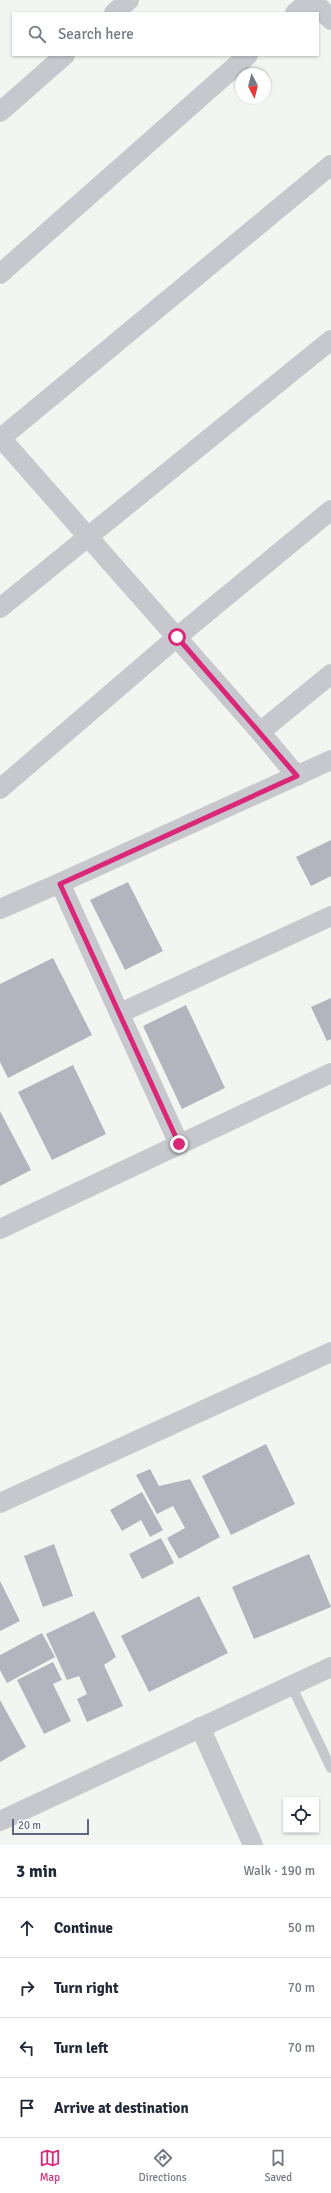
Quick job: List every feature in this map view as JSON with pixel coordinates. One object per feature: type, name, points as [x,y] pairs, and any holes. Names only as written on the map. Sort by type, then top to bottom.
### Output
[{"type":"street","points":[[115,12],[129,0]]},
{"type":"street","points":[[296,12],[310,0]]},
{"type":"street","points":[[314,0],[331,20]]},
{"type":"street","points":[[0,112],[65,56]]},
{"type":"street","points":[[0,274],[247,56]]},
{"type":"street","points":[[297,776],[177,637],[1,438],[331,165]]},
{"type":"street","points":[[0,608],[331,340]]},
{"type":"street","points":[[0,789],[177,637],[331,510]]},
{"type":"street","points":[[260,732],[331,674]]},
{"type":"street","points":[[0,909],[60,884],[331,760]]},
{"type":"street","points":[[60,884],[179,1144]]},
{"type":"street","points":[[120,1013],[331,916]]},
{"type":"street","points":[[0,1229],[331,1073]]},
{"type":"street","points":[[0,1504],[331,1352]]},
{"type":"street","points":[[0,1821],[331,1667]]},
{"type":"street","points":[[200,1727],[252,1845]]},
{"type":"lane","points":[[291,1685],[331,1768]]},
{"type":"building","points":[[331,840],[331,876],[311,886],[296,857]]},
{"type":"building","points":[[128,882],[163,951],[125,970],[90,900]]},
{"type":"building","points":[[53,958],[92,1035],[8,1078],[0,1062],[0,984]]},
{"type":"building","points":[[331,998],[331,1039],[327,1041],[311,1007]]},
{"type":"building","points":[[186,1005],[225,1088],[182,1109],[143,1026]]},
{"type":"building","points":[[73,1065],[106,1134],[52,1160],[18,1092]]},
{"type":"building","points":[[0,1111],[31,1170],[0,1186]]},
{"type":"building","points":[[266,1444],[295,1504],[231,1535],[202,1476]]},
{"type":"building","points":[[150,1469],[159,1486],[190,1479],[220,1537],[179,1559],[167,1538],[185,1528],[173,1506],[157,1514],[136,1475]]},
{"type":"building","points":[[142,1492],[163,1530],[150,1537],[141,1520],[122,1531],[110,1510]]},
{"type":"building","points":[[161,1538],[174,1563],[142,1579],[129,1554]]},
{"type":"building","points":[[54,1544],[73,1596],[43,1607],[24,1556]]},
{"type":"building","points":[[309,1554],[331,1607],[254,1639],[232,1587]]},
{"type":"building","points":[[0,1581],[20,1621],[0,1631]]},
{"type":"building","points":[[199,1596],[228,1653],[149,1692],[121,1636]]},
{"type":"building","points":[[94,1611],[116,1657],[104,1665],[123,1706],[87,1722],[77,1699],[87,1694],[79,1676],[67,1680],[46,1634]]},
{"type":"building","points":[[42,1633],[55,1657],[7,1683],[0,1670],[0,1655]]},
{"type":"building","points":[[53,1662],[62,1680],[53,1684],[71,1721],[44,1734],[17,1680]]},
{"type":"building","points":[[0,1700],[26,1747],[0,1762]]},
{"type":"route","points":[[177,637],[297,776],[60,884],[179,1144]]}]
